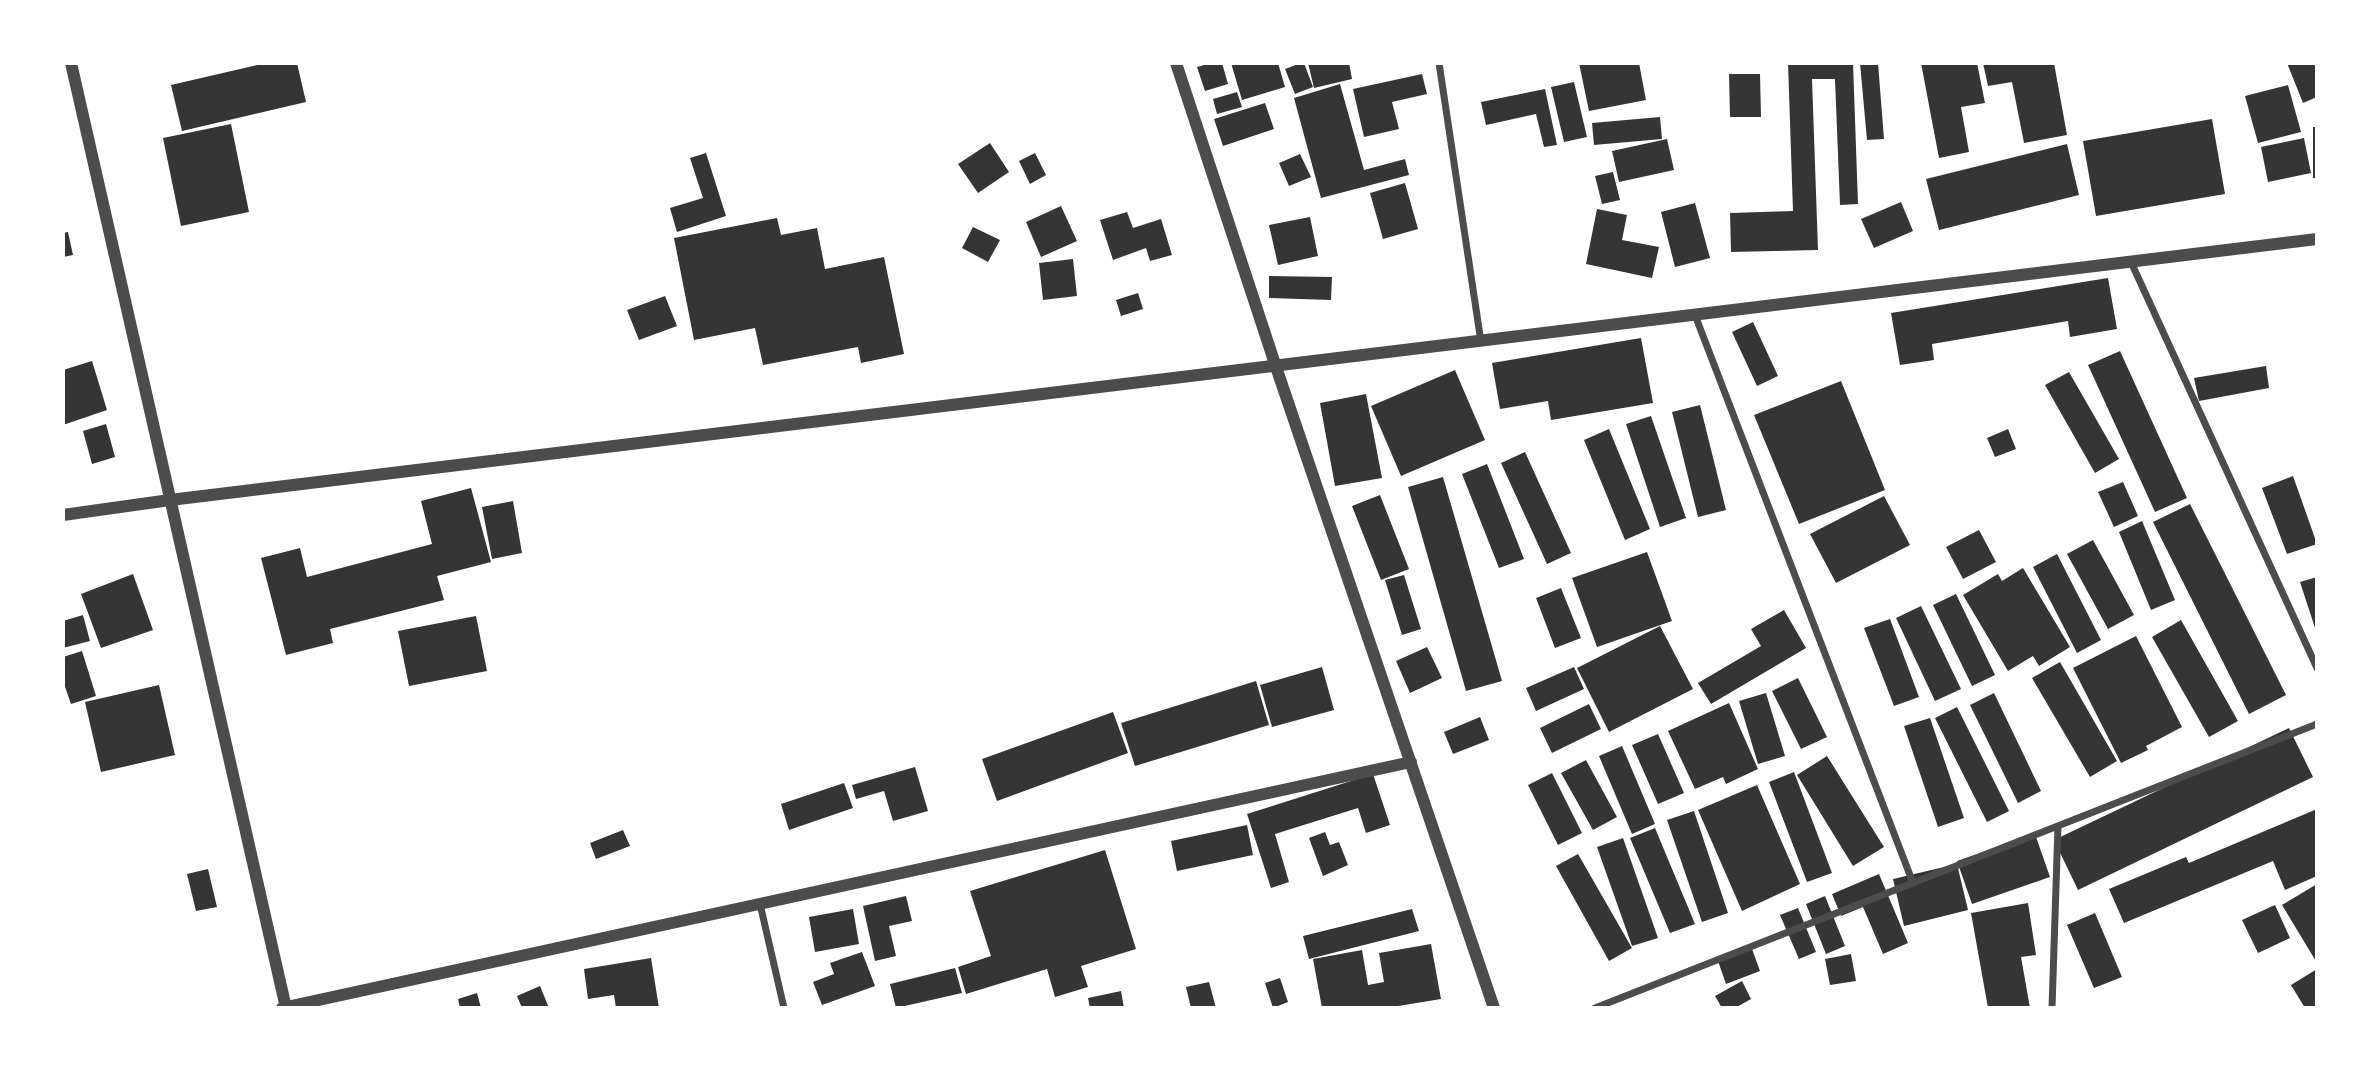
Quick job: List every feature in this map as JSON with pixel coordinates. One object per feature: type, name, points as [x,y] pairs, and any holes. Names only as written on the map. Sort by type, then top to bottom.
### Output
[{"type":"street","points":[[71,63],[285,1008],[1411,762]]},
{"type":"street","points":[[1175,63],[1494,1008]]},
{"type":"street","points":[[1439,63],[1481,342]]},
{"type":"street","points":[[63,515],[2317,239]]},
{"type":"street","points":[[2132,262],[2317,667]]},
{"type":"street","points":[[1695,316],[1913,883]]},
{"type":"street","points":[[1595,1008],[2317,724]]},
{"type":"street","points":[[2052,1008],[2058,826]]},
{"type":"street","points":[[760,904],[784,1008]]},
{"type":"building","points":[[266,63],[297,63],[306,102],[182,131],[171,85]]},
{"type":"building","points":[[1222,63],[1228,84],[1205,91],[1197,67]]},
{"type":"building","points":[[1231,63],[1278,63],[1285,87],[1242,100]]},
{"type":"building","points":[[1304,63],[1313,87],[1295,94],[1285,69]]},
{"type":"building","points":[[1308,63],[1349,63],[1352,79],[1314,88]]},
{"type":"building","points":[[1579,63],[1639,63],[1646,100],[1589,111]]},
{"type":"building","points":[[1788,63],[1853,63],[1858,204],[1840,205],[1835,79],[1812,79],[1818,250],[1731,252],[1730,213],[1793,211]]},
{"type":"building","points":[[1860,63],[1878,63],[1884,139],[1867,140]]},
{"type":"building","points":[[1921,63],[1977,63],[1985,103],[1961,107],[1969,152],[1939,158]]},
{"type":"building","points":[[1983,63],[2054,63],[2067,135],[2024,143],[2012,82],[1988,86]]},
{"type":"building","points":[[2287,63],[2314,63],[2317,71],[2317,97],[2303,103]]},
{"type":"building","points":[[1422,74],[1427,94],[1392,102],[1399,129],[1364,137],[1353,89]]},
{"type":"building","points":[[1729,74],[1760,74],[1761,117],[1730,117]]},
{"type":"building","points":[[1574,82],[1587,137],[1564,142],[1551,87]]},
{"type":"building","points":[[1340,84],[1364,170],[1405,159],[1409,175],[1321,198],[1294,98]]},
{"type":"building","points":[[2288,85],[2301,132],[2258,143],[2245,96]]},
{"type":"building","points":[[1545,89],[1557,145],[1544,147],[1536,114],[1486,125],[1481,102]]},
{"type":"building","points":[[1237,92],[1242,107],[1217,114],[1213,99]]},
{"type":"building","points":[[1265,103],[1274,129],[1223,146],[1214,119]]},
{"type":"building","points":[[1660,117],[1662,139],[1594,145],[1592,123]]},
{"type":"building","points":[[2212,119],[2225,194],[2096,216],[2083,141]]},
{"type":"building","points":[[231,124],[249,212],[181,226],[163,138]]},
{"type":"building","points":[[2313,127],[2317,127],[2317,178],[2313,178]]},
{"type":"building","points":[[2304,138],[2311,173],[2268,182],[2261,147]]},
{"type":"building","points":[[1667,139],[1674,170],[1619,182],[1612,151]]},
{"type":"building","points":[[990,143],[1009,172],[978,193],[958,164]]},
{"type":"building","points":[[2067,144],[2079,195],[1939,230],[1926,179]]},
{"type":"building","points":[[706,153],[726,216],[677,232],[670,208],[703,198],[690,158]]},
{"type":"building","points":[[1035,153],[1046,175],[1030,184],[1019,161]]},
{"type":"building","points":[[1300,154],[1311,177],[1289,186],[1279,163]]},
{"type":"building","points":[[1613,172],[1620,200],[1602,204],[1595,176]]},
{"type":"building","points":[[1405,183],[1418,229],[1383,239],[1370,193]]},
{"type":"building","points":[[1901,202],[1913,231],[1874,248],[1861,219]]},
{"type":"building","points":[[1695,203],[1710,258],[1675,267],[1661,212]]},
{"type":"building","points":[[1061,206],[1077,241],[1041,257],[1026,222]]},
{"type":"building","points":[[1597,209],[1627,215],[1622,240],[1659,247],[1652,278],[1586,264]]},
{"type":"building","points":[[1127,212],[1133,228],[1161,219],[1172,255],[1150,261],[1146,248],[1113,260],[1100,220]]},
{"type":"building","points":[[1310,217],[1318,256],[1278,265],[1269,225]]},
{"type":"building","points":[[777,218],[781,235],[817,228],[825,269],[884,257],[904,354],[861,363],[858,347],[763,365],[755,328],[694,340],[674,238]]},
{"type":"building","points":[[973,227],[1000,240],[988,262],[962,248]]},
{"type":"building","points":[[68,232],[73,255],[63,257],[63,233]]},
{"type":"building","points":[[1073,259],[1077,296],[1043,300],[1039,263]]},
{"type":"building","points":[[1269,276],[1332,277],[1331,300],[1269,298]]},
{"type":"building","points":[[2108,278],[2117,329],[2070,337],[2068,321],[1932,344],[1934,360],[1900,365],[1891,313]]},
{"type":"building","points":[[1138,293],[1143,309],[1121,316],[1116,300]]},
{"type":"building","points":[[665,296],[677,326],[639,340],[627,310]]},
{"type":"building","points":[[1753,322],[1778,376],[1757,386],[1732,332]]},
{"type":"building","points":[[1641,338],[1653,403],[1551,420],[1548,401],[1500,409],[1492,363]]},
{"type":"building","points":[[2120,351],[2187,498],[2155,512],[2088,365]]},
{"type":"building","points":[[92,361],[107,410],[63,425],[63,370]]},
{"type":"building","points":[[2266,366],[2269,388],[2199,401],[2194,378]]},
{"type":"building","points":[[1455,370],[1485,440],[1401,476],[1371,406]]},
{"type":"building","points":[[2069,372],[2119,459],[2095,473],[2045,385]]},
{"type":"building","points":[[1841,381],[1885,490],[1799,524],[1754,415]]},
{"type":"building","points":[[1366,394],[1382,478],[1335,486],[1320,403]]},
{"type":"building","points":[[1700,405],[1726,510],[1698,517],[1672,412]]},
{"type":"building","points":[[1651,416],[1686,518],[1660,527],[1626,424]]},
{"type":"building","points":[[106,424],[115,457],[92,464],[83,431]]},
{"type":"building","points":[[1609,429],[1650,529],[1625,540],[1584,440]]},
{"type":"building","points":[[2008,429],[2016,449],[1995,457],[1987,438]]},
{"type":"building","points":[[1525,452],[1571,553],[1547,564],[1501,463]]},
{"type":"building","points":[[1487,464],[1524,559],[1499,568],[1462,474]]},
{"type":"building","points":[[2293,476],[2317,544],[2287,554],[2262,488]]},
{"type":"building","points":[[1443,477],[1502,681],[1466,691],[1408,487]]},
{"type":"building","points":[[2123,482],[2138,516],[2114,527],[2098,492]]},
{"type":"building","points":[[471,488],[491,562],[437,576],[444,600],[330,629],[333,643],[286,655],[261,558],[300,548],[307,577],[432,544],[421,501]]},
{"type":"building","points":[[1380,495],[1409,569],[1381,580],[1352,506]]},
{"type":"building","points":[[1884,496],[1910,545],[1836,583],[1810,534]]},
{"type":"building","points":[[513,501],[522,553],[492,559],[482,507]]},
{"type":"building","points":[[2190,504],[2286,695],[2249,714],[2153,522]]},
{"type":"building","points":[[2142,521],[2175,600],[2151,610],[2119,532]]},
{"type":"building","points":[[1979,530],[1996,562],[1963,579],[1946,547]]},
{"type":"building","points":[[2093,540],[2134,615],[2108,629],[2067,554]]},
{"type":"building","points":[[1647,552],[1672,621],[1597,647],[1572,578]]},
{"type":"building","points":[[2057,554],[2101,640],[2077,653],[2033,567]]},
{"type":"building","points":[[2023,568],[2070,647],[2039,666],[2033,656],[2008,671],[1963,595],[1998,574],[2002,581]]},
{"type":"building","points":[[133,574],[153,630],[101,648],[81,594]]},
{"type":"building","points":[[1404,575],[1421,629],[1402,635],[1385,580]]},
{"type":"building","points":[[2317,577],[2317,631],[2316,631],[2300,582]]},
{"type":"building","points":[[1561,588],[1581,638],[1555,648],[1536,598]]},
{"type":"building","points":[[1956,594],[1995,675],[1972,686],[1933,605]]},
{"type":"building","points":[[1921,606],[1961,689],[1935,701],[1896,618]]},
{"type":"building","points":[[1784,610],[1806,648],[1711,704],[1698,683],[1761,646],[1751,629]]},
{"type":"building","points":[[83,615],[90,641],[63,648],[63,621]]},
{"type":"building","points":[[476,616],[487,671],[409,686],[398,631]]},
{"type":"building","points":[[1890,619],[1919,697],[1894,706],[1864,628]]},
{"type":"building","points":[[2181,620],[2238,721],[2209,737],[2152,637]]},
{"type":"building","points":[[1660,626],[1693,689],[1609,732],[1577,668]]},
{"type":"building","points":[[2136,636],[2182,727],[2146,746],[2148,750],[2121,763],[2073,668]]},
{"type":"building","points":[[1427,647],[1442,678],[1410,693],[1396,661]]},
{"type":"building","points":[[82,651],[96,696],[71,704],[63,681],[63,657]]},
{"type":"building","points":[[2060,662],[2117,761],[2090,777],[2032,678]]},
{"type":"building","points":[[1322,667],[1334,710],[1272,727],[1260,685]]},
{"type":"building","points":[[1574,667],[1584,689],[1536,711],[1526,688]]},
{"type":"building","points":[[1798,678],[1827,737],[1801,749],[1772,691]]},
{"type":"building","points":[[1256,681],[1269,725],[1135,766],[1121,723]]},
{"type":"building","points":[[159,685],[175,755],[101,772],[85,702]]},
{"type":"building","points":[[1766,693],[1785,756],[1758,764],[1739,701]]},
{"type":"building","points":[[1994,693],[2041,791],[2018,803],[1970,705]]},
{"type":"building","points":[[1729,703],[1758,769],[1726,784],[1723,777],[1695,789],[1668,731]]},
{"type":"building","points":[[1589,704],[1601,729],[1552,753],[1540,728]]},
{"type":"building","points":[[1957,707],[2009,811],[1987,822],[1935,718]]},
{"type":"building","points":[[1113,712],[1128,753],[997,801],[982,759]]},
{"type":"building","points":[[1480,717],[1489,740],[1453,754],[1444,732]]},
{"type":"building","points":[[1930,718],[1964,818],[1938,827],[1904,726]]},
{"type":"building","points":[[2289,728],[2313,777],[2078,890],[2054,840]]},
{"type":"building","points":[[1658,734],[1684,793],[1658,804],[1632,745]]},
{"type":"building","points":[[1622,746],[1655,824],[1632,834],[1599,756]]},
{"type":"building","points":[[1827,756],[1884,847],[1853,866],[1797,775]]},
{"type":"building","points":[[1586,760],[1617,817],[1593,830],[1561,773]]},
{"type":"building","points":[[915,767],[928,811],[893,821],[884,791],[856,799],[852,785]]},
{"type":"building","points":[[1794,772],[1832,873],[1807,882],[1769,782]]},
{"type":"building","points":[[1552,773],[1582,833],[1558,845],[1528,785]]},
{"type":"building","points":[[1373,774],[1390,825],[1366,833],[1358,808],[1275,834],[1289,882],[1271,888],[1247,814]]},
{"type":"building","points":[[844,783],[853,808],[789,830],[781,804]]},
{"type":"building","points":[[1757,785],[1800,884],[1742,911],[1698,810]]},
{"type":"building","points":[[2317,809],[2317,876],[2285,890],[2273,861],[2124,923],[2109,889],[2186,857],[2189,863]]},
{"type":"building","points":[[1694,811],[1728,913],[1702,922],[1667,820]]},
{"type":"building","points":[[1247,825],[1253,855],[1177,871],[1171,841]]},
{"type":"building","points":[[1655,828],[1695,924],[1670,933],[1630,838]]},
{"type":"building","points":[[623,830],[630,846],[596,859],[590,843]]},
{"type":"building","points":[[1325,832],[1330,845],[1339,842],[1348,865],[1323,876],[1309,838]]},
{"type":"building","points":[[2035,834],[2050,877],[1972,904],[1957,861]]},
{"type":"building","points":[[1623,838],[1658,938],[1632,946],[1597,847]]},
{"type":"building","points":[[1105,850],[1136,949],[1081,966],[1088,987],[1055,997],[1047,969],[966,994],[958,967],[991,956],[970,891]]},
{"type":"building","points":[[1578,854],[1632,948],[1609,961],[1556,866]]},
{"type":"building","points":[[1957,864],[1968,910],[1904,926],[1893,879]]},
{"type":"building","points":[[208,869],[217,907],[196,911],[187,874]]},
{"type":"building","points":[[1879,874],[1908,943],[1883,954],[1863,907],[1841,916],[1832,894]]},
{"type":"building","points":[[2317,884],[2317,963],[2282,905]]},
{"type":"building","points":[[906,896],[912,921],[889,926],[896,956],[875,961],[863,906]]},
{"type":"building","points":[[1825,896],[1845,946],[1826,954],[1806,904]]},
{"type":"building","points":[[2028,903],[2036,955],[2021,957],[2030,1008],[1988,1008],[1971,913]]},
{"type":"building","points":[[2275,905],[2290,938],[2258,953],[2242,920]]},
{"type":"building","points":[[1798,908],[1816,952],[1799,959],[1780,915]]},
{"type":"building","points":[[853,909],[859,944],[815,952],[809,917]]},
{"type":"building","points":[[1412,909],[1419,931],[1309,959],[1303,936]]},
{"type":"building","points":[[2095,913],[2122,977],[2094,988],[2067,925]]},
{"type":"building","points":[[1431,944],[1441,999],[1386,1008],[1322,1008],[1313,959],[1362,950],[1368,985],[1384,982],[1379,953]]},
{"type":"building","points":[[1752,949],[1760,971],[1726,984],[1718,961]]},
{"type":"building","points":[[862,952],[875,986],[822,1005],[813,982],[834,974],[830,963]]},
{"type":"building","points":[[1851,954],[1856,981],[1830,985],[1825,959]]},
{"type":"building","points":[[651,958],[659,1008],[616,1008],[614,995],[588,999],[584,969]]},
{"type":"building","points":[[955,968],[962,993],[896,1008],[890,984]]},
{"type":"building","points":[[2317,969],[2317,1008],[2305,1008],[2291,985]]},
{"type":"building","points":[[1280,978],[1288,1002],[1273,1008],[1265,983]]},
{"type":"building","points":[[1742,981],[1751,999],[1735,1008],[1722,1008],[1715,996]]},
{"type":"building","points":[[1209,982],[1216,1008],[1191,1008],[1186,987]]},
{"type":"building","points":[[540,986],[549,1008],[522,1008],[517,996]]},
{"type":"building","points":[[1121,991],[1124,1008],[1090,1008],[1088,998]]},
{"type":"building","points":[[477,993],[481,1008],[460,1008],[458,999]]}]
